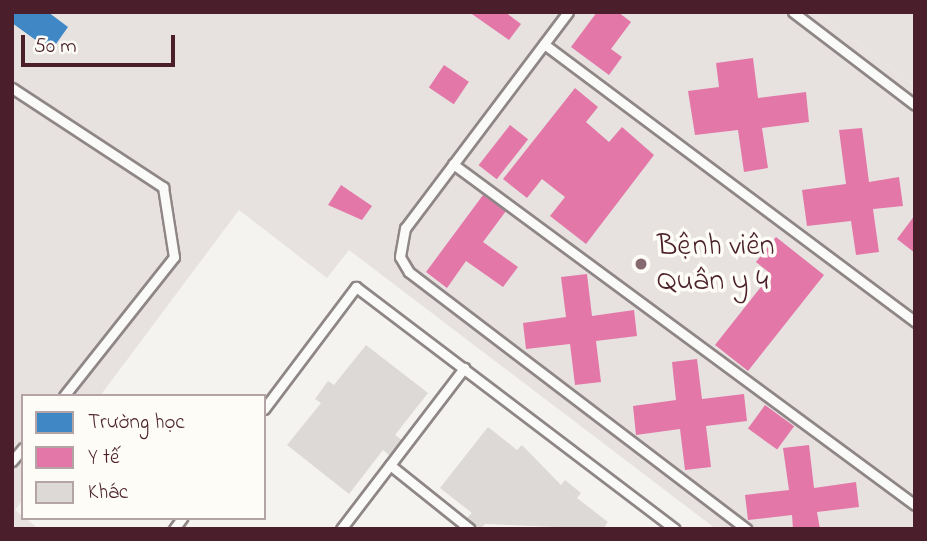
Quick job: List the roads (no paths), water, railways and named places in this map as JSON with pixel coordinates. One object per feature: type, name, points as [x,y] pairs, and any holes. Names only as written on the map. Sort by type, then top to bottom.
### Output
[{"type":"lane","points":[[568,12],[402,235],[400,257],[409,272],[746,529]]},
{"type":"lane","points":[[793,12],[915,105]]},
{"type":"lane","points":[[544,44],[915,322]]},
{"type":"lane","points":[[12,88],[163,187],[174,257],[66,394]]},
{"type":"lane","points":[[453,164],[915,505]]},
{"type":"lane","points":[[266,406],[356,287],[675,529]]},
{"type":"lane","points":[[341,529],[464,368]]},
{"type":"lane","points":[[390,465],[470,529]]},
{"type":"place","name":"Bệnh viên Quân y 4","points":[[641,264]]}]
